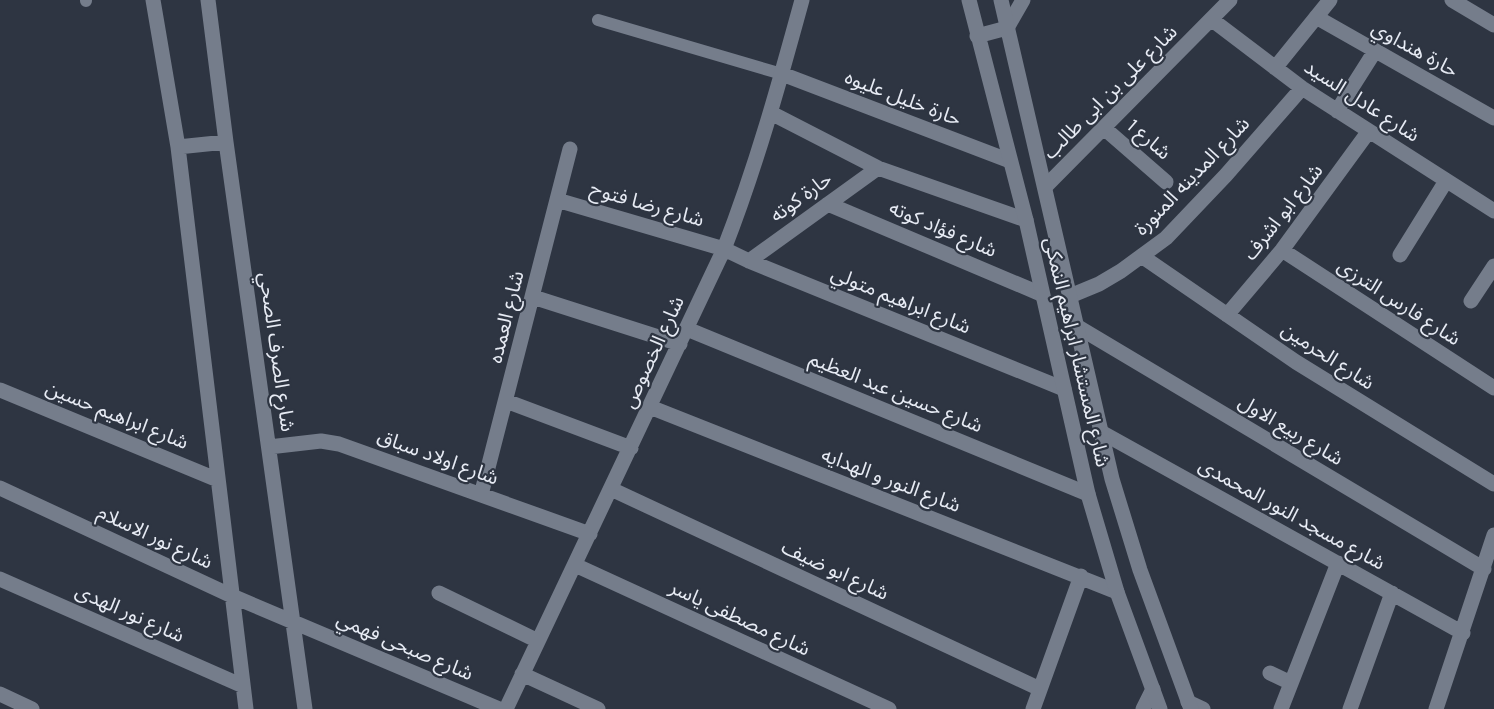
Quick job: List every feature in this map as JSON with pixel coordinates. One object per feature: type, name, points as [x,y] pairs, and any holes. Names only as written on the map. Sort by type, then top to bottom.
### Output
[{"type":"street","points":[[153,0],[178,147],[246,709]]},
{"type":"street","name":"شارع الصرف الصحي","points":[[208,0],[305,709]]},
{"type":"street","name":"شارع الخصوص","points":[[506,709],[724,249],[771,113],[802,0]]},
{"type":"street","name":"شارع المستشار ابراهيم النمكى","points":[[969,0],[1026,220],[1088,494],[1117,592],[1160,709]]},
{"type":"street","name":"شارع المستشار ابراهيم النمكى","points":[[1001,0],[1101,432],[1129,536],[1189,706]]},
{"type":"street","points":[[977,36],[1007,28],[1023,0]]},
{"type":"street","name":"شارع عادل السيد","points":[[1208,0],[1275,68],[1302,88],[1494,211]]},
{"type":"street","points":[[1275,68],[1330,0]]},
{"type":"street","points":[[1452,0],[1494,25]]},
{"type":"street","name":"شارع على بن ابى طالب","points":[[1044,188],[1220,10]]},
{"type":"street","name":"حارة هنداوي","points":[[1316,17],[1494,118]]},
{"type":"street","points":[[1337,111],[1375,51]]},
{"type":"street","name":"حارة خليل عليوه","points":[[782,74],[1010,161]]},
{"type":"street","name":"شارع المدينه المنورة","points":[[1070,296],[1099,284],[1143,257],[1187,218],[1302,88]]},
{"type":"street","points":[[771,113],[878,168],[1026,220]]},
{"type":"street","name":"شارع 1","points":[[1104,128],[1166,182]]},
{"type":"street","name":"شارع ابو اشرف","points":[[1227,315],[1282,250],[1369,131]]},
{"type":"street","points":[[178,147],[226,142]]},
{"type":"street","name":"شارع العمده","points":[[481,495],[570,149]]},
{"type":"street","name":"حارة كوته","points":[[749,261],[878,168]]},
{"type":"street","points":[[1400,255],[1446,181]]},
{"type":"street","name":"شارع رضا فتوح","points":[[557,200],[724,249]]},
{"type":"street","name":"شارع فؤاد كوته","points":[[828,204],[1041,294]]},
{"type":"street","name":"شارع ابراهيم متولي","points":[[724,249],[1064,389]]},
{"type":"street","name":"شارع فارس الترزى","points":[[1282,250],[1494,388]]},
{"type":"street","name":"شارع الحرمين","points":[[1143,257],[1356,400],[1494,484]]},
{"type":"street","points":[[1471,301],[1494,266]]},
{"type":"street","points":[[532,297],[680,344]]},
{"type":"street","name":"شارع ربيع الاول","points":[[1078,327],[1484,568]]},
{"type":"street","name":"شارع حسين عبد العظيم","points":[[687,329],[1088,494]]},
{"type":"street","name":"شارع ابراهيم حسين","points":[[0,390],[218,480]]},
{"type":"street","points":[[506,400],[631,448]]},
{"type":"street","name":"شارع النور و الهدايه","points":[[650,407],[1117,592]]},
{"type":"street","name":"شارع مسجد النور المحمدى","points":[[1101,432],[1463,633]]},
{"type":"street","name":"شارع اولاد سباق","points":[[269,447],[330,441],[590,534]]},
{"type":"street","name":"شارع نور الاسلام","points":[[0,488],[232,596],[294,622]]},
{"type":"street","name":"شارع ابو ضيف","points":[[611,489],[1040,689]]},
{"type":"street","points":[[1436,709],[1494,536]]},
{"type":"street","points":[[1281,709],[1338,563]]},
{"type":"street","name":"شارع مصطفى ياسر","points":[[575,565],[889,709]]},
{"type":"street","points":[[1033,709],[1081,576]]},
{"type":"street","name":"شارع نور الهدى","points":[[0,579],[243,686]]},
{"type":"street","points":[[439,593],[538,641]]},
{"type":"street","points":[[1350,709],[1392,593]]},
{"type":"street","name":"شارع صبحى فهمي","points":[[294,622],[499,709]]},
{"type":"street","points":[[1270,673],[1291,683]]},
{"type":"street","points":[[522,674],[598,709]]},
{"type":"street","points":[[1143,709],[1153,689]]},
{"type":"street","points":[[0,694],[32,709]]},
{"type":"street","points":[[1189,706],[1203,709]]},
{"type":"lane","points":[[598,20],[782,74]]}]
